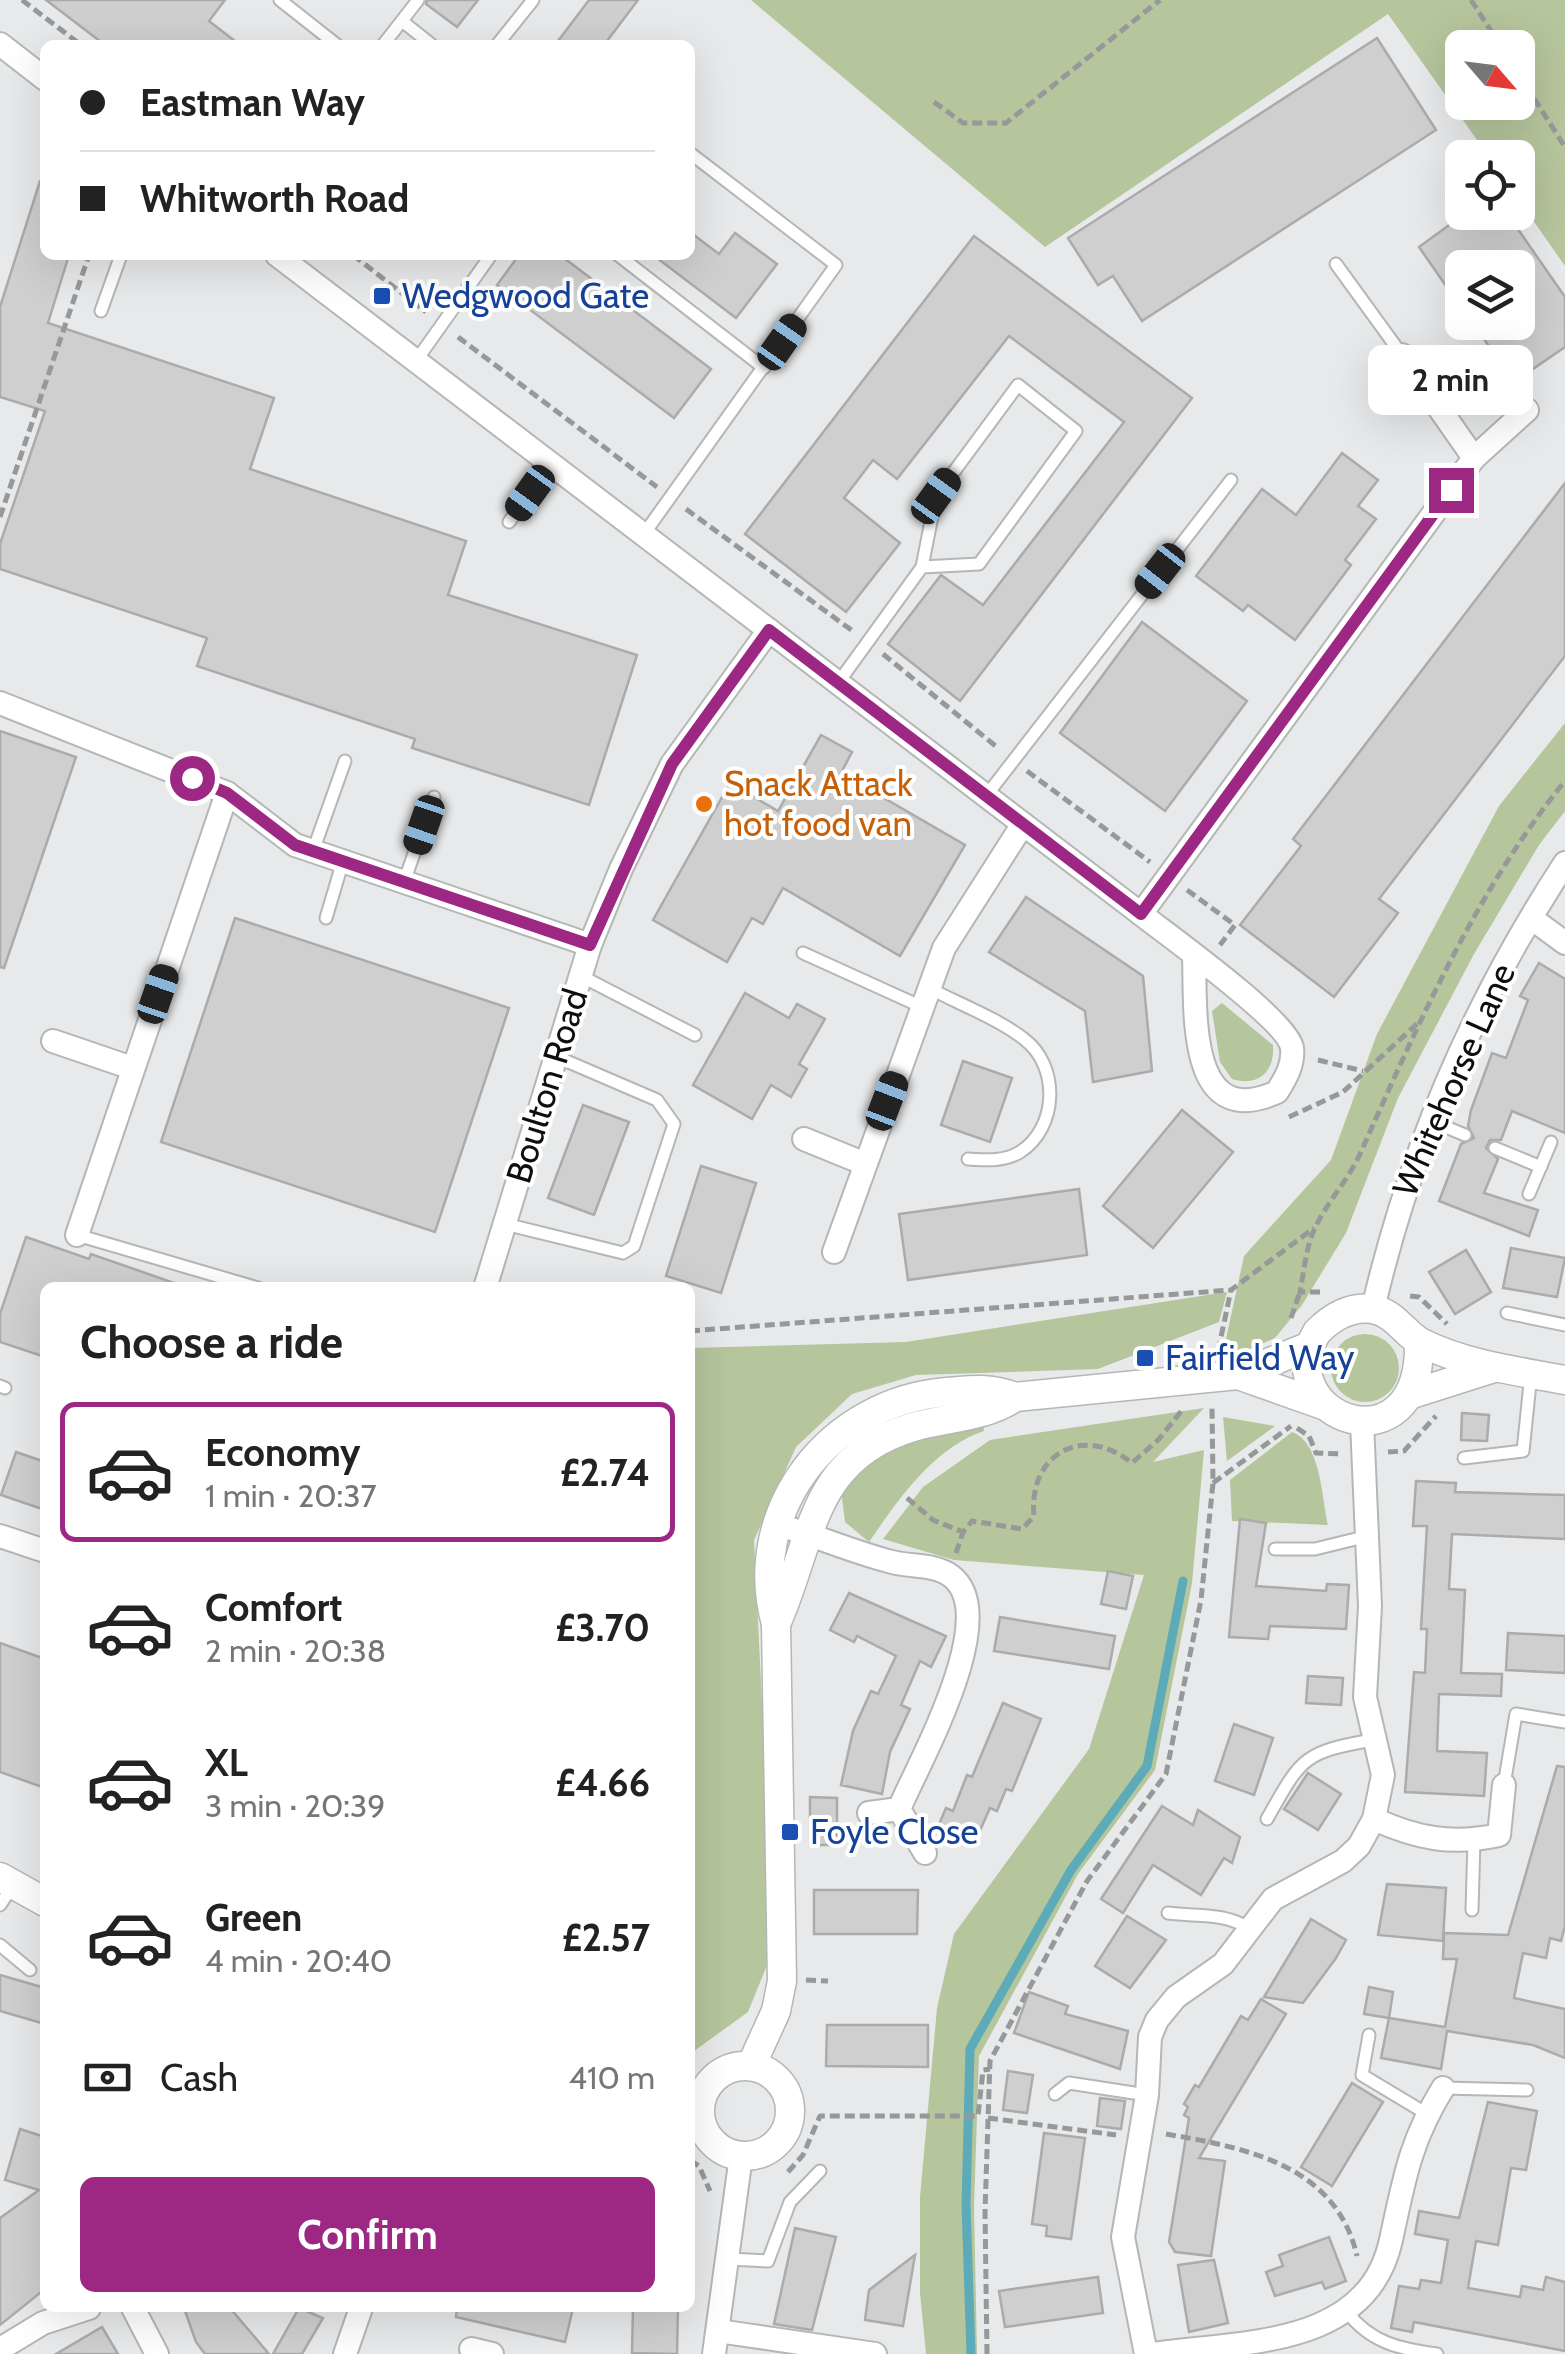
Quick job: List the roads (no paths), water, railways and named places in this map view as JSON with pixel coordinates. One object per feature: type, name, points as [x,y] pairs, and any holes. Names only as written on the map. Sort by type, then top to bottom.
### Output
[{"type":"street","points":[[3,52],[40,76]]},
{"type":"street","points":[[284,260],[1141,914],[1277,1022],[1292,1052],[1290,1067],[1276,1092],[1244,1101],[1219,1090],[1202,1068],[1198,1050],[1199,961]]},
{"type":"street","points":[[1402,355],[1474,458]]},
{"type":"street","points":[[1141,914],[1474,458],[1527,410]]},
{"type":"street","name":"Boulton Road","points":[[487,1282],[590,945],[672,764],[769,630]]},
{"type":"street","points":[[0,703],[227,793],[295,845],[590,945]]},
{"type":"street","points":[[76,1235],[227,793]]},
{"type":"street","points":[[834,1252],[944,948],[1023,824]]},
{"type":"street","name":"Whitehorse Lane","points":[[1375,1301],[1389,1235],[1429,1120],[1466,1034],[1565,863]]},
{"type":"street","points":[[1530,918],[1565,942]]},
{"type":"street","points":[[53,1041],[132,1068]]},
{"type":"street","points":[[804,1139],[863,1164]]},
{"type":"street","points":[[1323,1405],[1312,1389],[1307,1370],[1310,1346],[1330,1320],[1375,1301],[1432,1346],[1494,1368],[1565,1380]]},
{"type":"street","points":[[776,1624],[793,1587],[805,1532],[839,1472],[879,1440],[910,1428],[996,1410],[1014,1397],[1226,1376],[1310,1346]]},
{"type":"street","points":[[1412,1394],[1432,1346]]},
{"type":"street","points":[[1226,1376],[1274,1388],[1323,1405],[1342,1418],[1362,1422],[1385,1418],[1412,1394],[1494,1368]]},
{"type":"street","points":[[778,2079],[776,2011],[782,1981],[776,1624],[767,1591],[776,1524],[786,1499],[817,1451],[878,1408],[940,1392],[995,1388],[1014,1397]]},
{"type":"street","points":[[1146,2354],[1123,2237],[1147,2095],[1150,2037],[1157,2020],[1176,1997],[1223,1964],[1273,1900],[1343,1862],[1359,1846],[1374,1819],[1383,1775],[1365,1697],[1368,1536],[1362,1422]]},
{"type":"street","points":[[776,1524],[893,1562],[940,1570],[965,1594],[970,1625],[963,1658],[899,1809]]},
{"type":"street","points":[[0,1536],[40,1550]]},
{"type":"street","points":[[1374,1819],[1435,1840],[1474,1840],[1499,1835],[1504,1785]]},
{"type":"street","points":[[869,1814],[899,1809]]},
{"type":"street","points":[[899,1809],[925,1853]]},
{"type":"street","points":[[5,1889],[40,1900]]},
{"type":"street","points":[[750,2066],[776,2011]]},
{"type":"street","points":[[750,2066],[778,2079],[787,2092],[788,2127],[776,2144],[757,2155],[741,2156],[718,2147],[709,2138],[696,2100],[718,2074],[750,2066]]},
{"type":"street","points":[[1154,2354],[1297,2334],[1346,2312],[1377,2278],[1391,2239],[1404,2167],[1443,2088]]},
{"type":"street","points":[[741,2156],[716,2343],[875,2354]]},
{"type":"street","points":[[0,2349],[43,2322],[75,2312]]},
{"type":"street","points":[[135,2312],[157,2354]]},
{"type":"street","points":[[345,2354],[360,2312]]},
{"type":"lane","points":[[280,0],[332,40]]},
{"type":"lane","points":[[387,40],[418,0]]},
{"type":"lane","points":[[500,40],[533,0]]},
{"type":"lane","points":[[402,22],[425,40]]},
{"type":"lane","points":[[644,534],[836,265],[695,156]]},
{"type":"lane","points":[[101,311],[119,260]]},
{"type":"lane","points":[[416,361],[487,260]]},
{"type":"lane","points":[[624,260],[764,368]]},
{"type":"lane","points":[[1336,264],[1402,355]]},
{"type":"lane","points":[[838,683],[922,567],[936,496],[1018,385],[1076,431],[979,564],[922,567]]},
{"type":"lane","points":[[509,522],[552,464]]},
{"type":"lane","points":[[986,796],[1231,480]]},
{"type":"lane","points":[[313,852],[346,761]]},
{"type":"lane","points":[[404,882],[434,797]]},
{"type":"lane","points":[[326,918],[343,861]]},
{"type":"lane","points":[[803,952],[1026,1039],[1050,1077],[1051,1100],[1030,1144],[1017,1154],[995,1161],[968,1159]]},
{"type":"lane","points":[[581,976],[695,1035]]},
{"type":"lane","points":[[505,1224],[623,1253],[634,1246],[674,1124],[657,1100],[557,1058]]},
{"type":"lane","points":[[1429,1120],[1465,1135]]},
{"type":"lane","points":[[1529,1194],[1551,1142]]},
{"type":"lane","points":[[1494,1148],[1541,1168]]},
{"type":"lane","points":[[76,1235],[237,1282]]},
{"type":"lane","points":[[1507,1312],[1565,1324]]},
{"type":"lane","points":[[1464,1458],[1523,1450],[1531,1374]]},
{"type":"lane","points":[[1275,1549],[1315,1549],[1368,1536]]},
{"type":"lane","points":[[1504,1785],[1516,1714],[1565,1722]]},
{"type":"lane","points":[[1266,1819],[1297,1766],[1310,1756],[1329,1748],[1373,1740]]},
{"type":"lane","points":[[1472,1910],[1474,1840]]},
{"type":"lane","points":[[1168,1913],[1203,1918],[1223,1914],[1248,1928]]},
{"type":"lane","points":[[0,1946],[30,1970]]},
{"type":"lane","points":[[1369,2035],[1362,2076],[1427,2114]]},
{"type":"lane","points":[[1055,2094],[1069,2084],[1147,2095]]},
{"type":"lane","points":[[1443,2088],[1527,2090]]},
{"type":"lane","points":[[728,2260],[768,2261],[790,2202],[820,2171]]},
{"type":"lane","points":[[1346,2312],[1358,2326],[1386,2345],[1437,2354]]},
{"type":"waterway","points":[[971,2354],[966,2205],[970,2049],[1071,1870],[1147,1766],[1183,1581]]},
{"type":"place","name":"Wedgwood Gate","points":[[382,296]]},
{"type":"place","name":"Snack Attack hot food van","points":[[704,804]]},
{"type":"place","name":"Fairfield Way","points":[[1145,1358]]},
{"type":"place","name":"Foyle Close","points":[[790,1832]]}]
